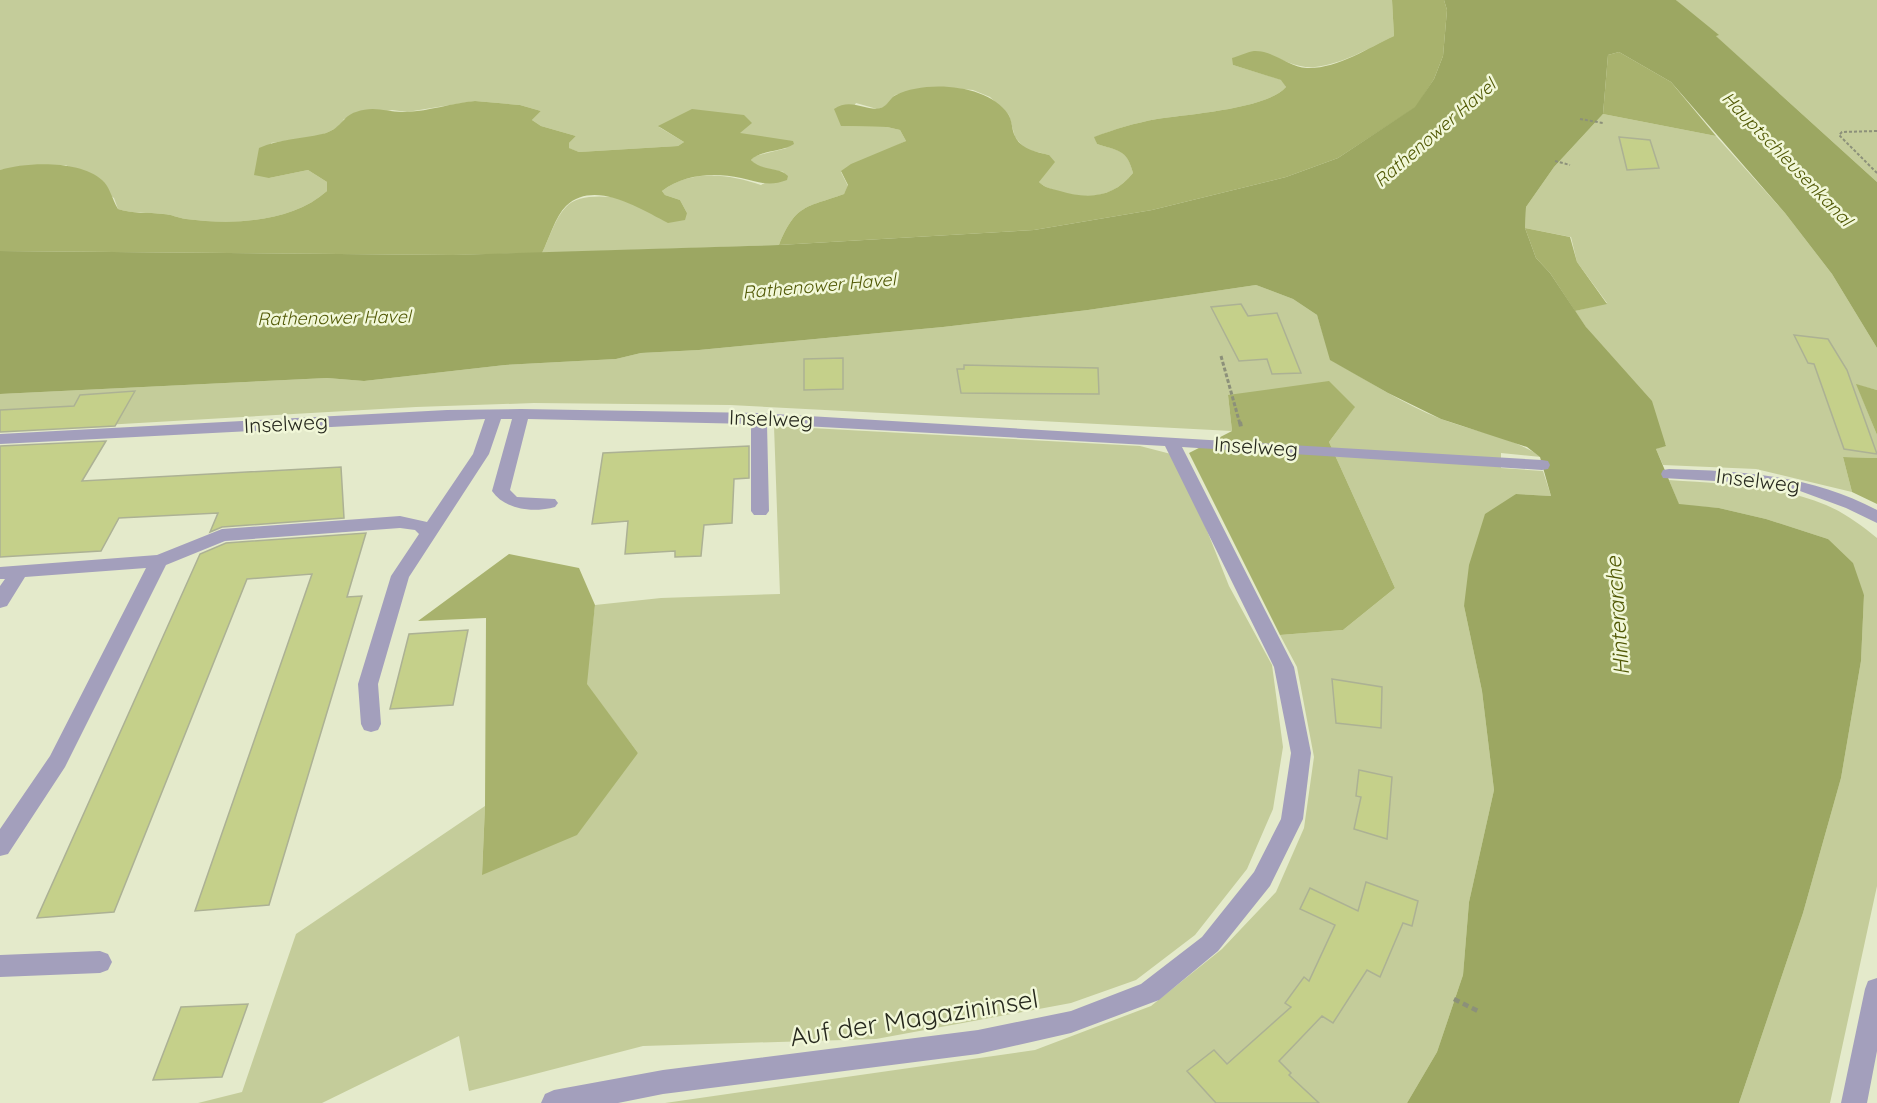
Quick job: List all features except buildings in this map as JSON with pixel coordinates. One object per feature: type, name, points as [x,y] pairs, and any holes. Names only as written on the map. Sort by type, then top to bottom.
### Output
[{"type":"street","name":"Inselweg","points":[[0,439],[495,414],[759,418],[1542,465]]},
{"type":"street","points":[[371,724],[368,684],[400,576],[427,532],[481,454],[495,414]]},
{"type":"street","points":[[521,414],[501,491],[513,502],[549,503]]},
{"type":"street","points":[[759,418],[760,511]]},
{"type":"street","name":"Auf der Magazininsel","points":[[554,1103],[663,1082],[978,1042],[1071,1022],[1150,992],[1210,944],[1262,879],[1292,819],[1301,753],[1284,667],[1172,441]]},
{"type":"street","name":"Inselweg","points":[[1669,474],[1763,477],[1811,488],[1843,500],[1877,517]]},
{"type":"street","points":[[0,573],[159,561],[222,535],[400,522],[420,525],[427,532]]},
{"type":"street","points":[[0,847],[58,761],[159,561]]},
{"type":"street","points":[[0,601],[19,572]]},
{"type":"street","points":[[0,966],[100,963]]},
{"type":"street","points":[[1854,1103],[1877,989]]},
{"type":"path","points":[[1580,119],[1603,123]]},
{"type":"path","points":[[1877,131],[1842,132],[1839,135],[1877,173]]},
{"type":"path","points":[[1555,161],[1570,165]]},
{"type":"path","points":[[1221,356],[1246,446]]},
{"type":"path","points":[[1454,999],[1480,1012]]},
{"type":"shaded area","points":[[0,0],[1392,0],[1394,36],[1346,59],[1315,67],[1298,65],[1265,53],[1253,52],[1233,65],[1282,80],[1286,87],[1262,101],[1141,122],[1095,137],[1097,144],[1121,152],[1131,165],[1133,173],[1126,181],[1109,192],[1081,196],[1044,186],[1039,182],[1049,155],[1025,149],[1015,137],[1009,115],[990,97],[973,90],[941,87],[895,95],[884,107],[877,109],[856,103],[841,126],[887,127],[900,130],[906,141],[841,172],[848,186],[844,194],[803,209],[791,222],[779,245],[542,253],[559,217],[566,207],[576,200],[607,197],[642,202],[687,213],[680,200],[665,195],[662,191],[685,179],[710,176],[736,178],[761,185],[784,172],[758,167],[751,160],[755,156],[787,148],[659,127],[684,142],[678,146],[579,152],[568,148],[569,143],[576,136],[541,126],[532,120],[541,111],[520,105],[475,101],[407,112],[392,110],[344,119],[338,126],[321,135],[271,143],[269,178],[308,170],[327,182],[327,191],[312,202],[279,216],[222,222],[186,219],[166,214],[129,212],[118,209],[114,198],[66,165],[34,165],[0,170]]},
{"type":"shaded area","points":[[1392,0],[1444,0],[1447,10],[1443,56],[1434,79],[1416,107],[1338,158],[1286,177],[1152,210],[1034,230],[779,245],[791,222],[803,209],[844,194],[848,185],[841,171],[851,164],[906,141],[900,130],[887,127],[841,126],[834,109],[841,105],[854,104],[878,109],[885,106],[896,95],[923,87],[956,88],[986,96],[999,104],[1009,116],[1015,137],[1019,142],[1032,150],[1049,155],[1055,162],[1039,182],[1041,184],[1071,194],[1091,196],[1109,192],[1126,181],[1133,173],[1125,155],[1097,144],[1094,137],[1141,122],[1262,101],[1286,87],[1281,80],[1233,65],[1232,58],[1249,52],[1261,51],[1300,67],[1330,65],[1394,36]]},
{"type":"shaded area","points":[[1676,0],[1877,0],[1877,182]]},
{"type":"shaded area","points":[[1619,52],[1671,82],[1716,136],[1603,114],[1608,55]]},
{"type":"shaded area","points":[[475,101],[520,105],[541,111],[532,120],[541,126],[576,136],[569,143],[569,148],[579,152],[678,146],[684,142],[658,126],[692,109],[744,115],[752,123],[740,133],[793,141],[794,144],[760,154],[751,160],[760,166],[784,173],[788,176],[787,180],[769,183],[731,176],[710,175],[680,181],[662,191],[665,195],[680,200],[687,213],[685,220],[668,223],[631,204],[604,196],[590,195],[578,198],[562,211],[542,253],[453,255],[0,251],[0,170],[38,164],[80,169],[102,180],[118,209],[129,212],[166,214],[222,222],[260,219],[279,216],[312,202],[327,191],[327,182],[308,170],[269,178],[254,175],[259,148],[328,132],[351,114],[363,110],[415,111]]},
{"type":"shaded area","points":[[1603,114],[1716,136],[1785,213],[1832,274],[1877,348],[1877,390],[1857,385],[1877,435],[1877,458],[1843,457],[1852,492],[1756,469],[1663,465],[1656,449],[1666,445],[1575,311],[1607,303],[1577,262],[1571,237],[1525,228],[1526,207],[1554,167]]},
{"type":"shaded area","points":[[1525,228],[1570,237],[1577,262],[1607,304],[1575,311],[1550,273],[1536,258]]},
{"type":"shaded area","points":[[1256,285],[1293,299],[1317,315],[1331,360],[1427,413],[1454,424],[1505,439],[1541,457],[1501,453],[1501,468],[1543,471],[1551,496],[1516,494],[1464,606],[1482,691],[1494,790],[1469,902],[1463,975],[1437,1052],[1407,1103],[665,1103],[1035,1050],[1151,1006],[1222,949],[1276,892],[1304,828],[1314,757],[1297,667],[1280,635],[1343,630],[1395,588],[1329,442],[1354,408],[1228,395],[1232,431],[730,405],[534,403],[416,407],[0,431],[0,394],[327,378],[364,381],[505,365],[616,359],[641,353],[699,350],[943,327],[1088,310]]},
{"type":"shaded area","points":[[1329,381],[1355,407],[1329,442],[1395,588],[1343,630],[1280,635],[1189,453],[1232,431],[1228,395]]},
{"type":"shaded area","points":[[1856,384],[1877,390],[1877,435]]},
{"type":"shaded area","points":[[774,426],[1140,446],[1171,454],[1206,528],[1229,586],[1272,665],[1283,747],[1273,809],[1247,869],[1195,935],[1136,980],[1071,1003],[876,1039],[643,1046],[469,1091],[459,1036],[322,1103],[198,1103],[242,1092],[296,934],[485,806],[482,874],[638,753],[586,684],[595,605],[661,598],[780,594]]},
{"type":"shaded area","points":[[1843,457],[1877,458],[1877,504],[1852,492]]},
{"type":"shaded area","points":[[1669,480],[1749,486],[1807,498],[1840,512],[1877,538],[1877,886],[1830,1103],[1739,1103],[1803,913],[1841,778],[1861,661],[1864,595],[1828,539],[1766,519],[1719,508],[1679,505]]},
{"type":"shaded area","points":[[509,554],[579,568],[595,605],[587,684],[638,753],[577,835],[482,875],[485,806],[486,618],[418,621]]},
{"type":"water","points":[[1444,0],[1676,0],[1719,35],[1716,36],[1877,182],[1877,348],[1832,274],[1785,213],[1671,82],[1619,52],[1608,55],[1603,114],[1554,167],[1526,207],[1525,228],[1536,258],[1550,273],[1586,327],[1652,401],[1666,446],[1656,449],[1679,504],[1719,508],[1766,519],[1828,539],[1853,563],[1864,595],[1861,661],[1841,778],[1803,913],[1739,1103],[1407,1103],[1437,1052],[1463,975],[1469,902],[1494,790],[1482,691],[1464,606],[1469,565],[1485,514],[1516,494],[1551,496],[1540,457],[1527,447],[1441,419],[1388,393],[1330,360],[1317,315],[1293,299],[1256,285],[1088,310],[943,327],[699,350],[641,353],[616,359],[505,365],[364,381],[327,378],[0,394],[0,251],[453,255],[779,245],[1034,230],[1152,210],[1286,177],[1338,158],[1415,107],[1434,79],[1443,56],[1447,10]]},
{"type":"water label","name":"Rathenower Havel","points":[[1435,133]]},
{"type":"water label","name":"Hauptschleusenkanal","points":[[1787,159]]},
{"type":"water label","name":"Rathenower Havel","points":[[819,286]]},
{"type":"water label","name":"Rathenower Havel","points":[[334,318]]},
{"type":"water label","name":"Hinterarche","points":[[1617,616]]}]
